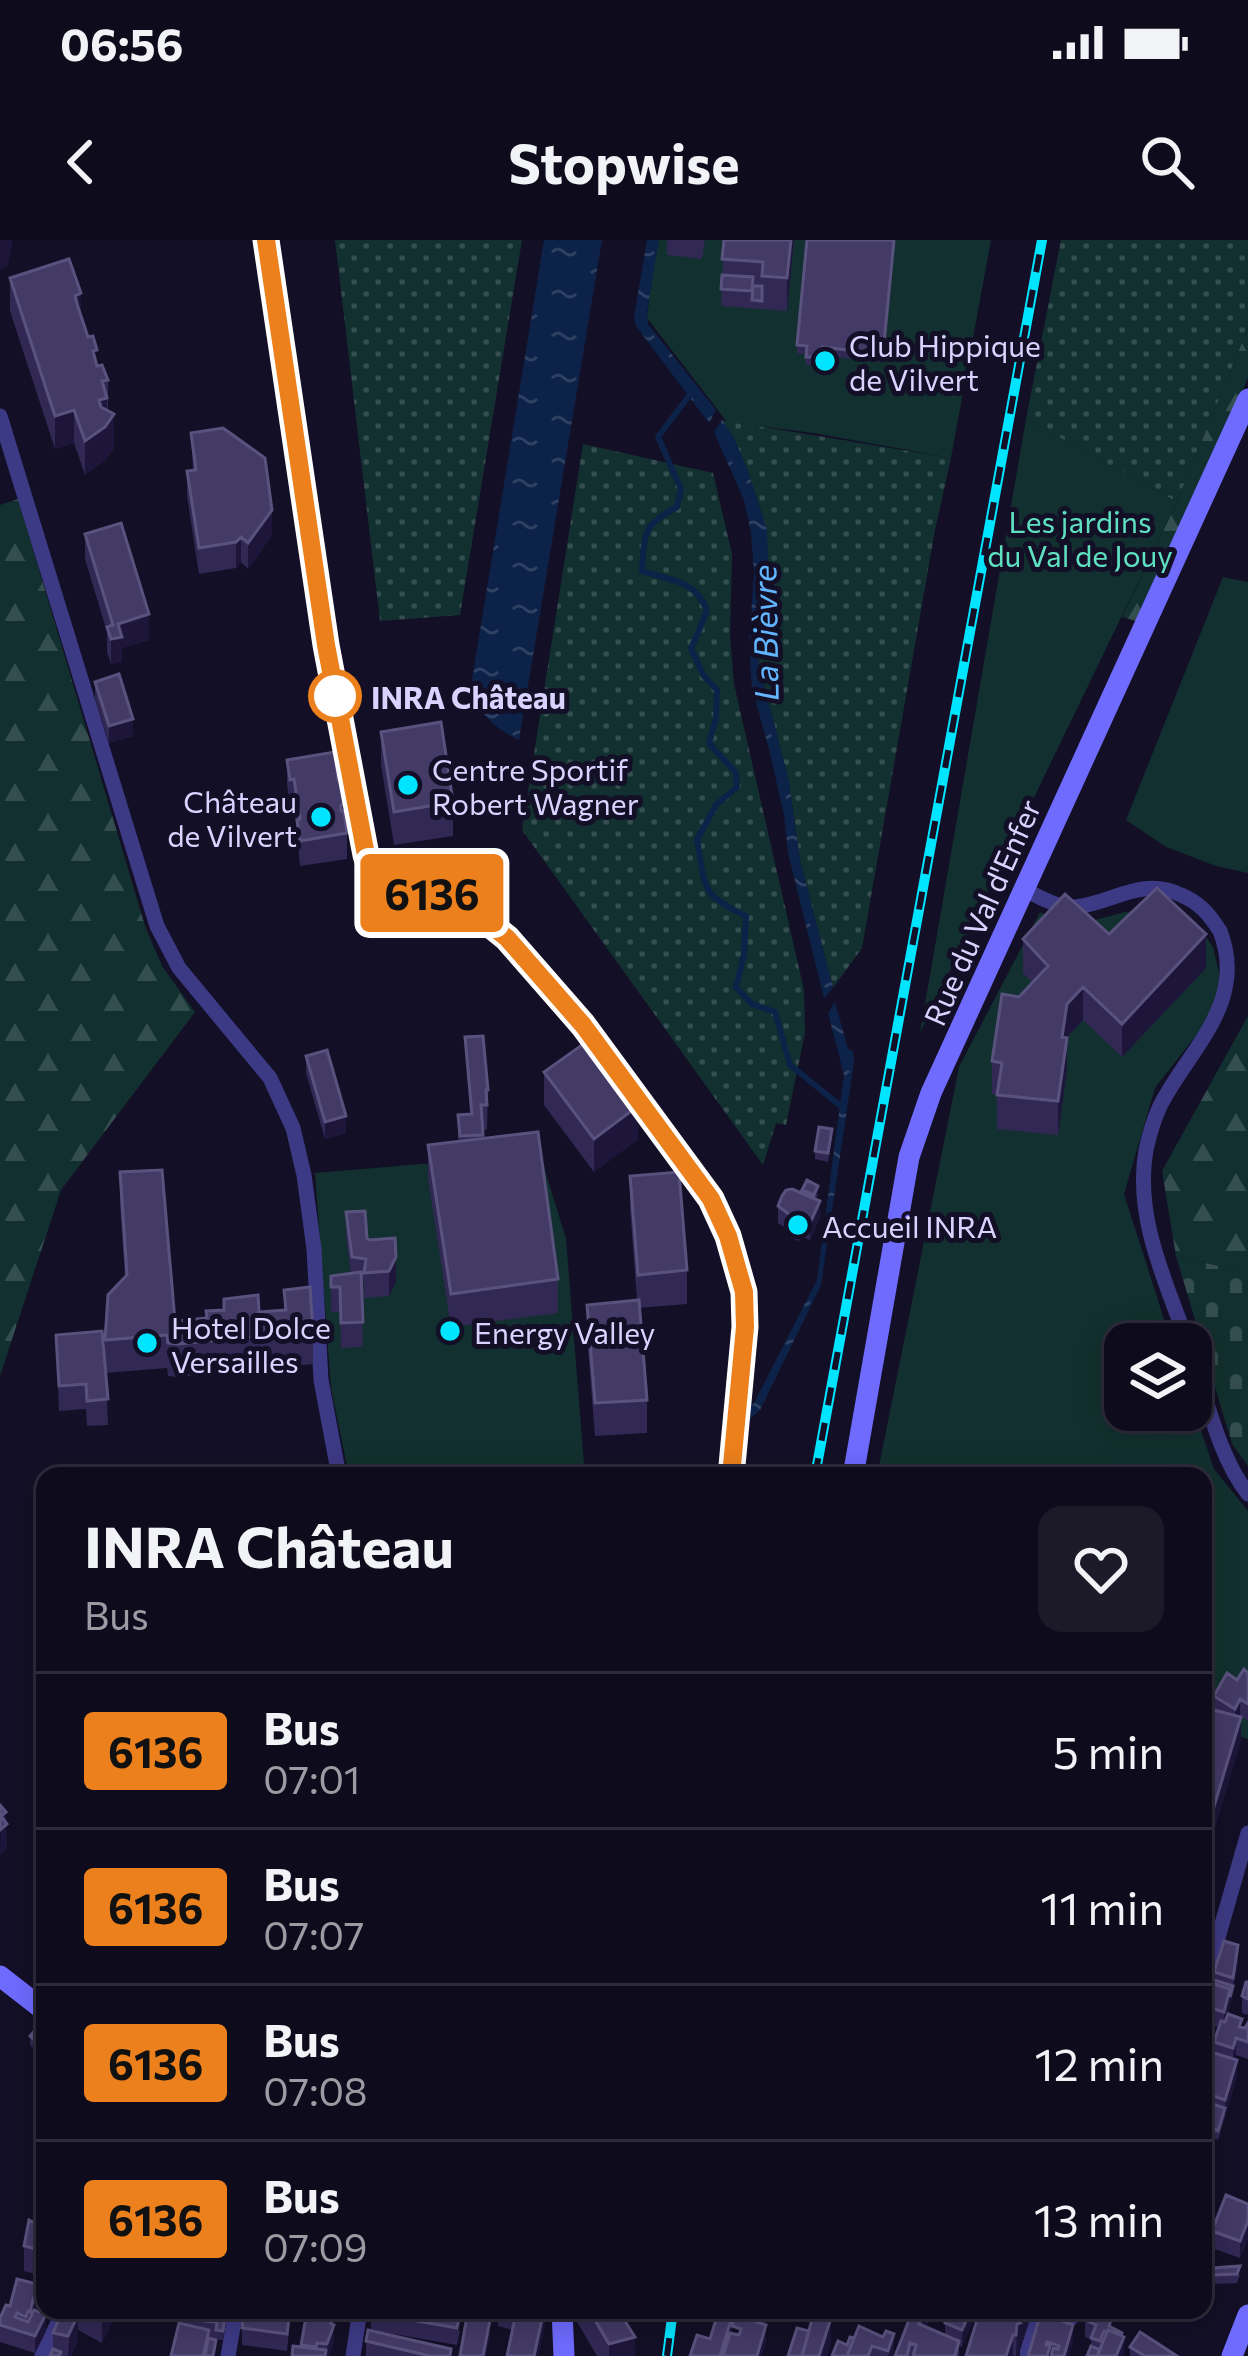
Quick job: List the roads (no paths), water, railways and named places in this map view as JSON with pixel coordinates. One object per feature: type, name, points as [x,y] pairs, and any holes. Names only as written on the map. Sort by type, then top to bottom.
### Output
[{"type":"street","name":"Rue du Val d'Enfer","points":[[855,1467],[900,1202],[931,1093],[1248,399]]},
{"type":"street","points":[[0,416],[157,926],[179,968],[270,1078],[293,1128],[314,1249],[321,1379],[337,1467]]},
{"type":"street","points":[[1024,889],[1076,907],[1152,887],[1178,893],[1205,908],[1230,947],[1236,974],[1232,1000],[1215,1032],[1160,1106],[1147,1149],[1146,1220],[1181,1323]]},
{"type":"street","points":[[1212,1413],[1238,1481],[1248,1494]]},
{"type":"street","points":[[1212,1956],[1248,1833]]},
{"type":"street","points":[[1214,1949],[1235,1956]]},
{"type":"street","points":[[0,1976],[36,2004]]},
{"type":"street","points":[[1232,2356],[1248,2315]]},
{"type":"street","points":[[42,2356],[60,2319]]},
{"type":"street","points":[[228,2356],[234,2319]]},
{"type":"street","points":[[352,2356],[359,2319]]},
{"type":"street","points":[[562,2319],[563,2356]]},
{"type":"street","points":[[1032,2319],[1050,2328],[1062,2327],[1070,2319]]},
{"type":"street","points":[[1026,2356],[1037,2322]]},
{"type":"water","points":[[544,240],[602,240],[519,740],[490,720],[470,692]]},
{"type":"water","points":[[647,240],[659,240],[648,324],[716,410],[709,423],[636,326]]},
{"type":"water","points":[[722,420],[748,471],[767,530],[758,660],[789,782],[800,860],[833,988],[824,998],[752,688],[751,532],[744,500],[714,432]]},
{"type":"water","points":[[835,1002],[854,1062],[821,1285],[760,1410],[741,1427],[743,1415],[754,1403],[817,1280],[844,1075],[828,1013]]},
{"type":"waterway","points":[[691,393],[658,437],[681,489],[677,507],[651,525],[642,571],[690,588],[707,611],[691,649],[717,690],[709,743],[736,773],[737,787],[716,805],[697,840],[702,869],[712,895],[746,916],[736,987],[752,1004],[775,1012],[790,1065],[842,1107]]},
{"type":"railway","points":[[817,1467],[1042,240]]},
{"type":"railway","points":[[667,2356],[672,2319]]},
{"type":"place","name":"Club Hippique de Vilvert","points":[[825,361]]},
{"type":"place","name":"INRA Château","points":[[335,696]]},
{"type":"place","name":"Centre Sportif Robert Wagner","points":[[408,785]]},
{"type":"place","name":"Château de Vilvert","points":[[321,817]]},
{"type":"place","name":"Accueil INRA","points":[[798,1225]]},
{"type":"place","name":"Energy Valley","points":[[450,1331]]},
{"type":"place","name":"Hotel Dolce Versailles","points":[[147,1343]]},
{"type":"park label","name":"Les jardins du Val de Jouy","points":[[1080,537]]},
{"type":"water label","name":"La Bièvre","points":[[764,633]]}]
